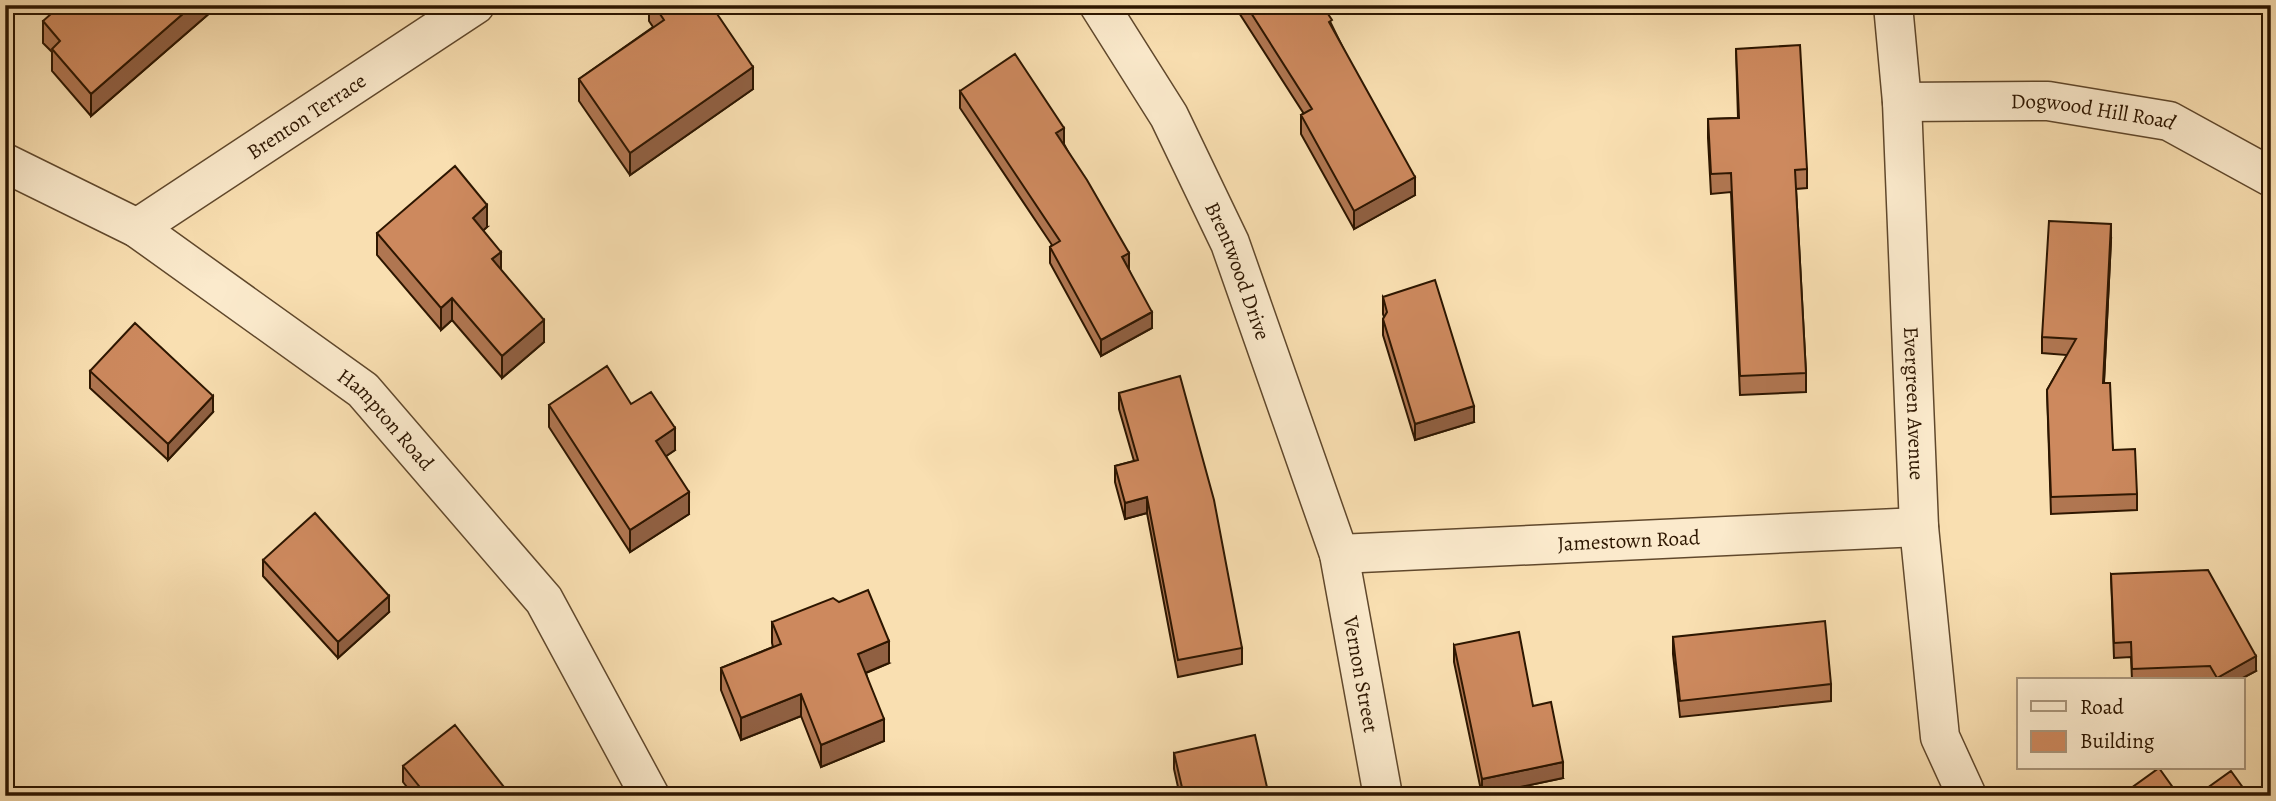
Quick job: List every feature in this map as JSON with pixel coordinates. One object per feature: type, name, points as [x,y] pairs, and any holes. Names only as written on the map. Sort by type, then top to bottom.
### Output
[{"type":"street","name":"Brenton Terrace","points":[[137,228],[475,5]]},
{"type":"street","name":"Brentwood Drive","points":[[1099,5],[1169,116],[1230,243],[1339,554]]},
{"type":"street","name":"Evergreen Avenue","points":[[1893,5],[1902,102],[1919,527],[1940,737],[1967,796]]},
{"type":"street","name":"Dogwood Hill Road","points":[[1902,102],[2048,102],[2169,121],[2271,177]]},
{"type":"street","name":"Hampton Road","points":[[5,163],[137,228],[363,390],[544,600],[650,796]]},
{"type":"street","name":"Jamestown Road","points":[[1339,554],[1919,527]]},
{"type":"street","name":"Vernon Street","points":[[1339,554],[1383,796]]},
{"type":"building","points":[[61,5],[193,5],[91,94],[52,49],[60,41],[43,21]]},
{"type":"building","points":[[654,5],[711,5],[753,67],[630,153],[579,79],[664,20]]},
{"type":"building","points":[[1246,5],[1322,5],[1415,177],[1354,211],[1301,115],[1312,109]]},
{"type":"building","points":[[1800,45],[1807,169],[1795,170],[1806,373],[1740,376],[1731,173],[1711,174],[1708,119],[1739,118],[1736,49]]},
{"type":"building","points":[[1015,54],[1064,128],[1056,133],[1129,253],[1122,257],[1152,312],[1101,340],[1050,247],[1060,241],[960,91]]},
{"type":"building","points":[[455,166],[487,205],[473,218],[501,252],[492,259],[544,320],[502,356],[452,298],[441,308],[377,233]]},
{"type":"building","points":[[2049,221],[2111,224],[2103,383],[2110,383],[2113,450],[2135,449],[2137,494],[2051,497],[2047,390],[2076,339],[2042,337]]},
{"type":"building","points":[[1435,280],[1474,406],[1415,424],[1383,319],[1387,312],[1383,297]]},
{"type":"building","points":[[135,323],[213,396],[168,444],[90,371]]},
{"type":"building","points":[[607,366],[631,404],[651,392],[675,428],[656,441],[689,492],[630,530],[549,405]]},
{"type":"building","points":[[1180,376],[1214,500],[1242,648],[1178,660],[1147,497],[1125,503],[1115,466],[1138,460],[1119,393]]},
{"type":"building","points":[[315,513],[389,596],[338,642],[263,560]]},
{"type":"building","points":[[2208,570],[2256,656],[2217,678],[2210,666],[2132,669],[2131,642],[2114,643],[2111,574]]},
{"type":"building","points":[[868,590],[889,641],[858,654],[884,719],[821,745],[801,694],[741,718],[721,668],[781,644],[772,622],[833,598],[839,602]]},
{"type":"building","points":[[1825,621],[1831,684],[1680,701],[1673,637]]},
{"type":"building","points":[[1519,632],[1533,706],[1551,702],[1563,762],[1482,779],[1454,645]]},
{"type":"building","points":[[455,725],[511,796],[427,796],[403,766]]},
{"type":"building","points":[[1255,735],[1269,796],[1204,796],[1204,793],[1184,796],[1174,753]]},
{"type":"building","points":[[2156,770],[2160,770],[2179,796],[2120,796]]},
{"type":"building","points":[[2231,771],[2249,796],[2196,796]]}]
